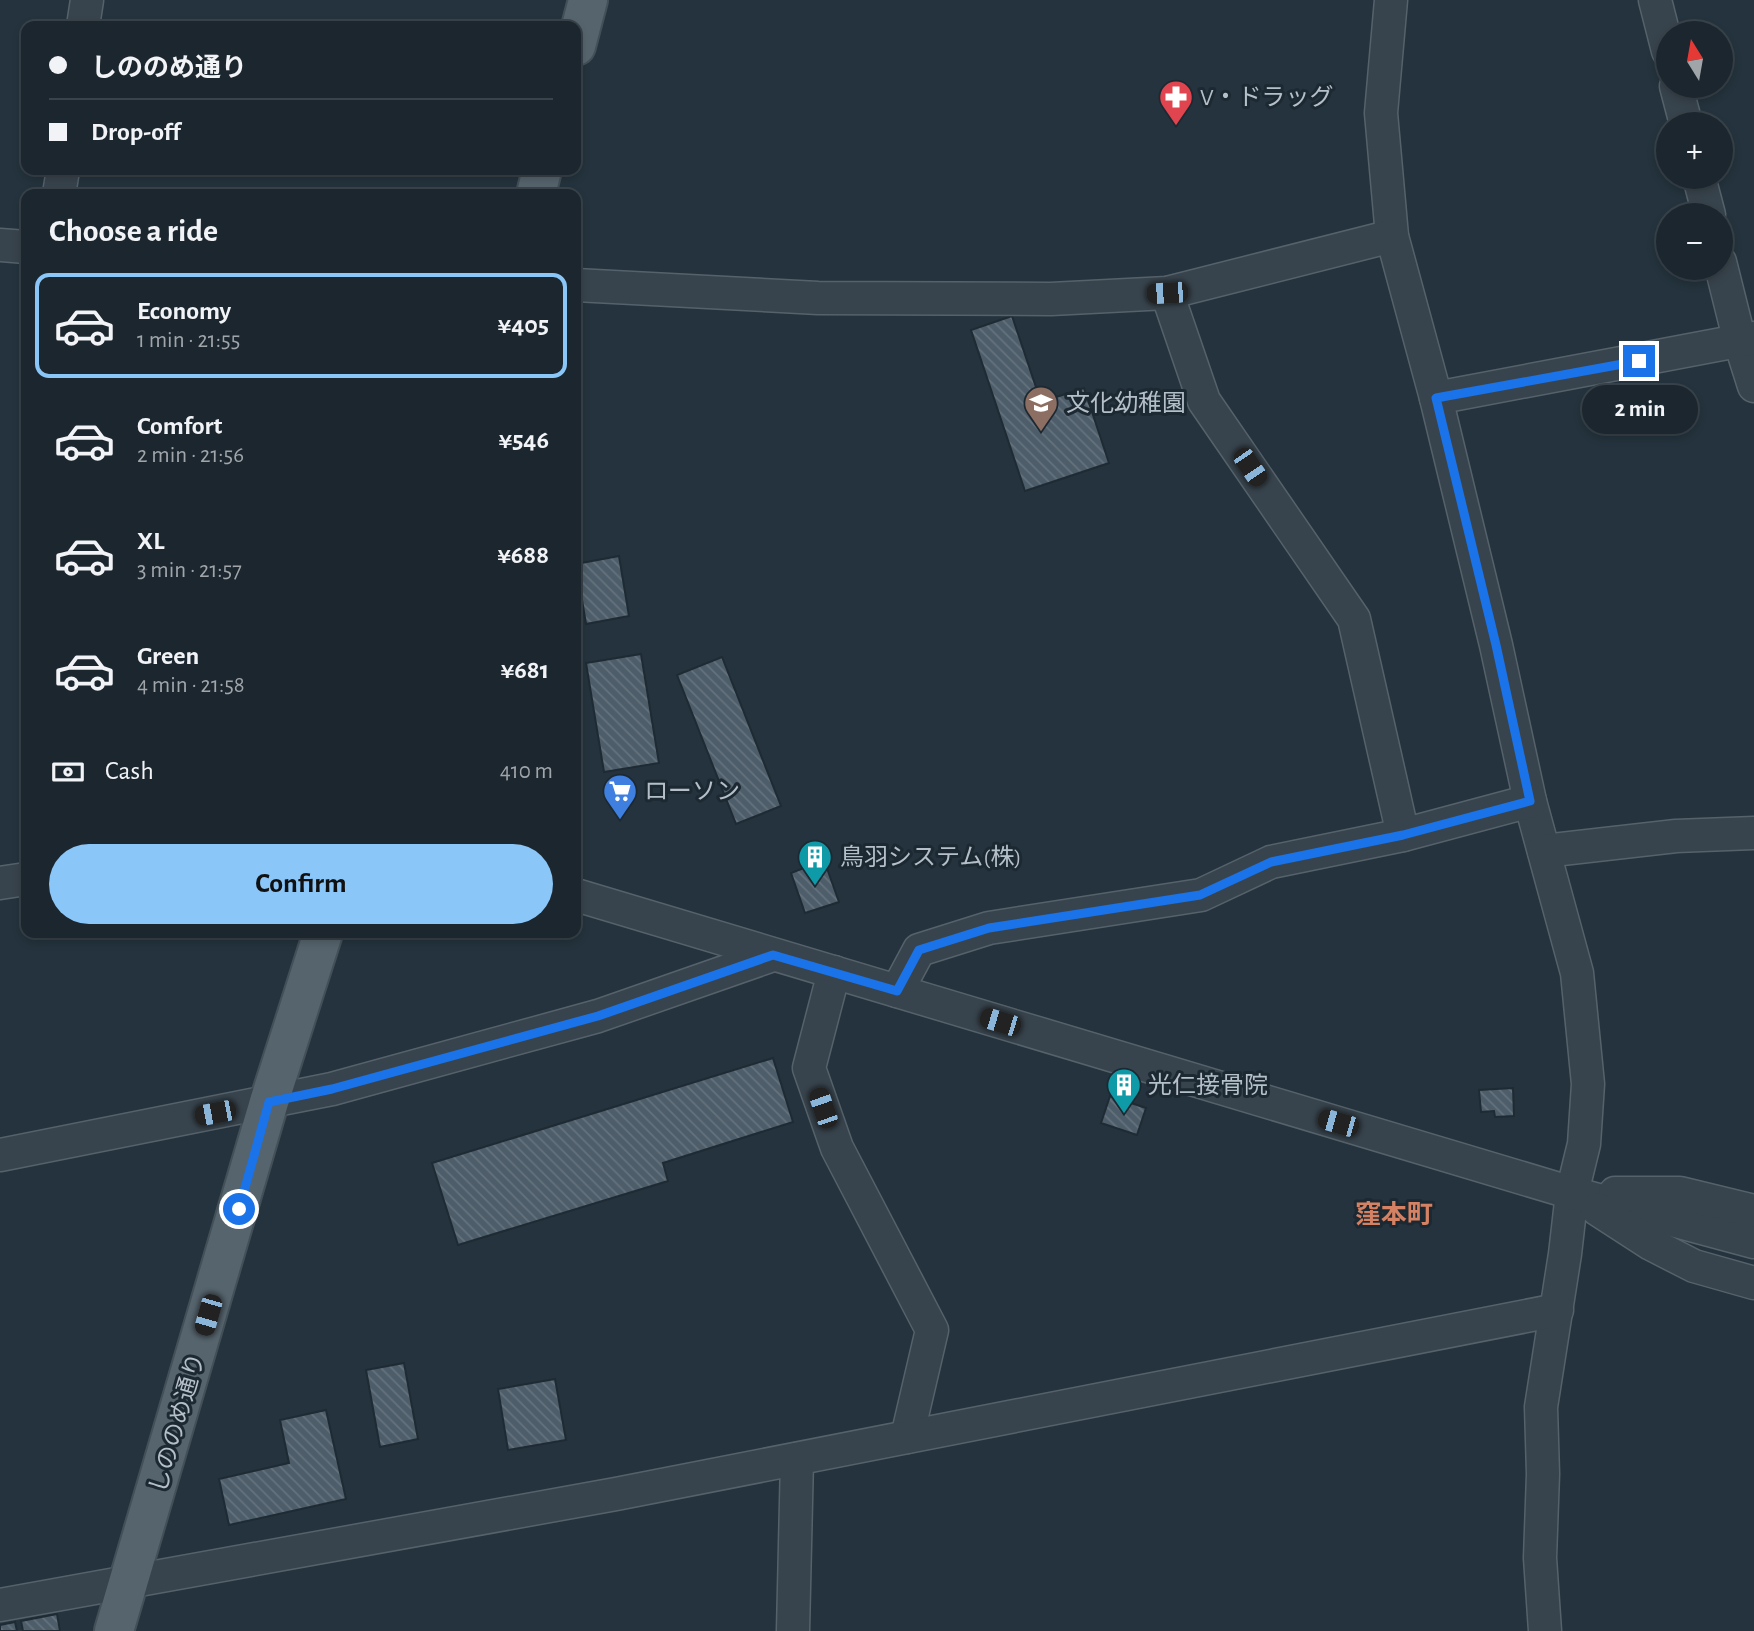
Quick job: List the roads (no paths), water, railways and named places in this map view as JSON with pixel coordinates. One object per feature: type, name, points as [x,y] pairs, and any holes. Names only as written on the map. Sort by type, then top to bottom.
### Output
[{"type":"main road","points":[[581,27],[588,0]]},
{"type":"main road","name":"しののめ通り","points":[[114,1631],[269,1102],[322,938]]},
{"type":"street","points":[[84,21],[87,0]]},
{"type":"street","points":[[1391,0],[1381,113],[1392,236],[1436,398],[1496,645],[1530,801],[1577,973],[1588,1084],[1584,1144],[1572,1193],[1541,1408],[1543,1474],[1540,1559],[1545,1631]]},
{"type":"street","points":[[1655,0],[1660,21]]},
{"type":"street","points":[[581,285],[818,298],[1051,299],[1167,293],[1392,236]]},
{"type":"street","points":[[0,245],[21,247]]},
{"type":"street","points":[[1726,280],[1747,340],[1754,386]]},
{"type":"street","points":[[1167,293],[1204,401],[1354,619],[1403,835]]},
{"type":"street","points":[[1436,398],[1747,340]]},
{"type":"street","points":[[897,991],[919,950],[989,928],[1200,895],[1271,862],[1403,835],[1530,801]]},
{"type":"street","points":[[1544,852],[1676,836],[1754,832]]},
{"type":"street","points":[[0,883],[21,879]]},
{"type":"street","points":[[581,897],[1572,1193],[1754,1242]]},
{"type":"street","points":[[0,1155],[332,1089],[598,1016],[773,955]]},
{"type":"street","points":[[834,972],[809,1068],[837,1148],[932,1330],[907,1437]]},
{"type":"street","points":[[1572,1193],[1680,1193],[1754,1211]]},
{"type":"street","points":[[1572,1193],[1651,1244],[1694,1266],[1754,1283]]},
{"type":"street","points":[[0,1605],[616,1494],[1557,1310]]},
{"type":"street","points":[[793,1631],[797,1459]]},
{"type":"place","name":"V・ドラッグ","points":[[1176,127]]},
{"type":"place","name":"文化幼稚園","points":[[1041,433]]},
{"type":"place","name":"ローソン","points":[[620,821]]},
{"type":"place","name":"鳥羽システム(株)","points":[[815,887]]},
{"type":"place","name":"光仁接骨院","points":[[1124,1115]]},
{"type":"district","name":"窪本町","points":[[1394,1214]]}]
